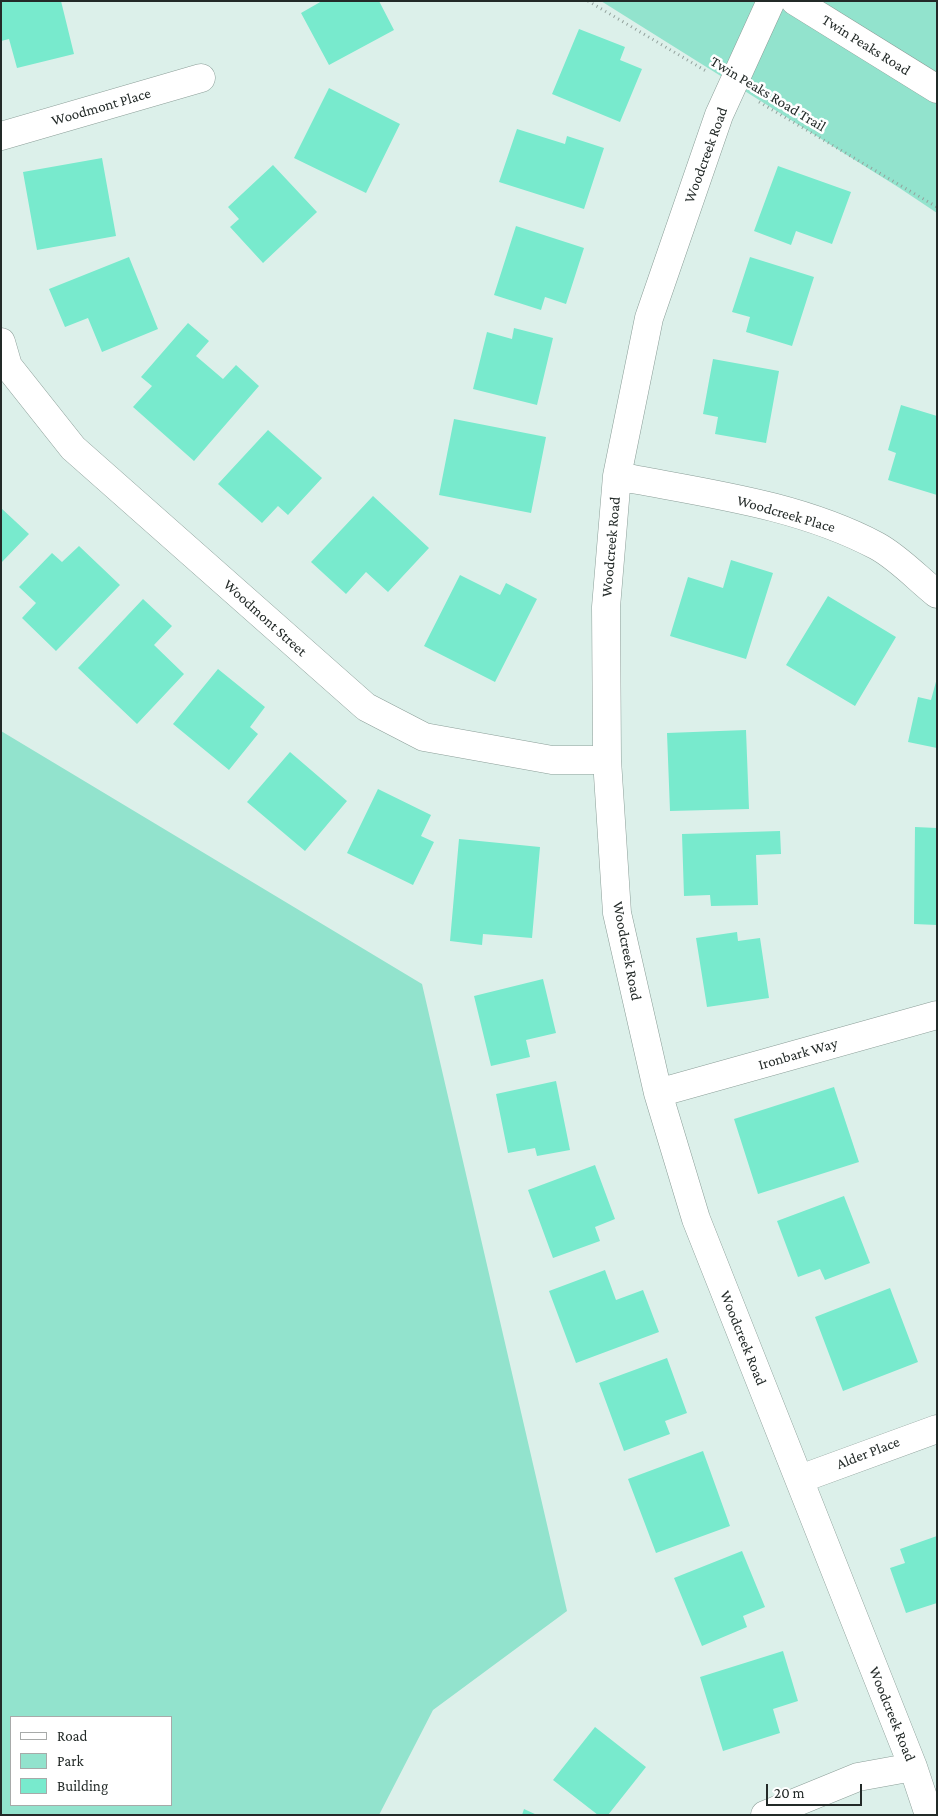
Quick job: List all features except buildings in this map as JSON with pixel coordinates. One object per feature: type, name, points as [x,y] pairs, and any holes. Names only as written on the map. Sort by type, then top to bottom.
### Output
[{"type":"street","name":"Woodcreek Road","points":[[770,1],[719,115],[649,318],[617,476],[606,607],[607,760],[617,913],[658,1093],[696,1219],[914,1767],[929,1815]]},
{"type":"street","name":"Twin Peaks Road","points":[[795,1],[937,89]]},
{"type":"street","name":"Woodmont Place","points":[[1,136],[201,78]]},
{"type":"street","name":"Woodmont Street","points":[[1,342],[8,366],[73,448],[366,707],[424,738],[552,760],[607,760]]},
{"type":"street","name":"Woodcreek Place","points":[[617,476],[745,501],[831,525],[879,547],[937,594]]},
{"type":"street","name":"Ironbark Way","points":[[658,1093],[937,1015]]},
{"type":"street","name":"Alder Place","points":[[800,1479],[937,1428]]},
{"type":"street","points":[[764,1815],[858,1777],[914,1767]]},
{"type":"path","name":"Twin Peaks Road Trail","points":[[588,1],[937,207]]},
{"type":"green space","points":[[601,1],[937,1],[937,213],[898,187]]},
{"type":"green space","points":[[1,731],[422,984],[567,1611],[433,1710],[379,1815],[1,1815]]}]
